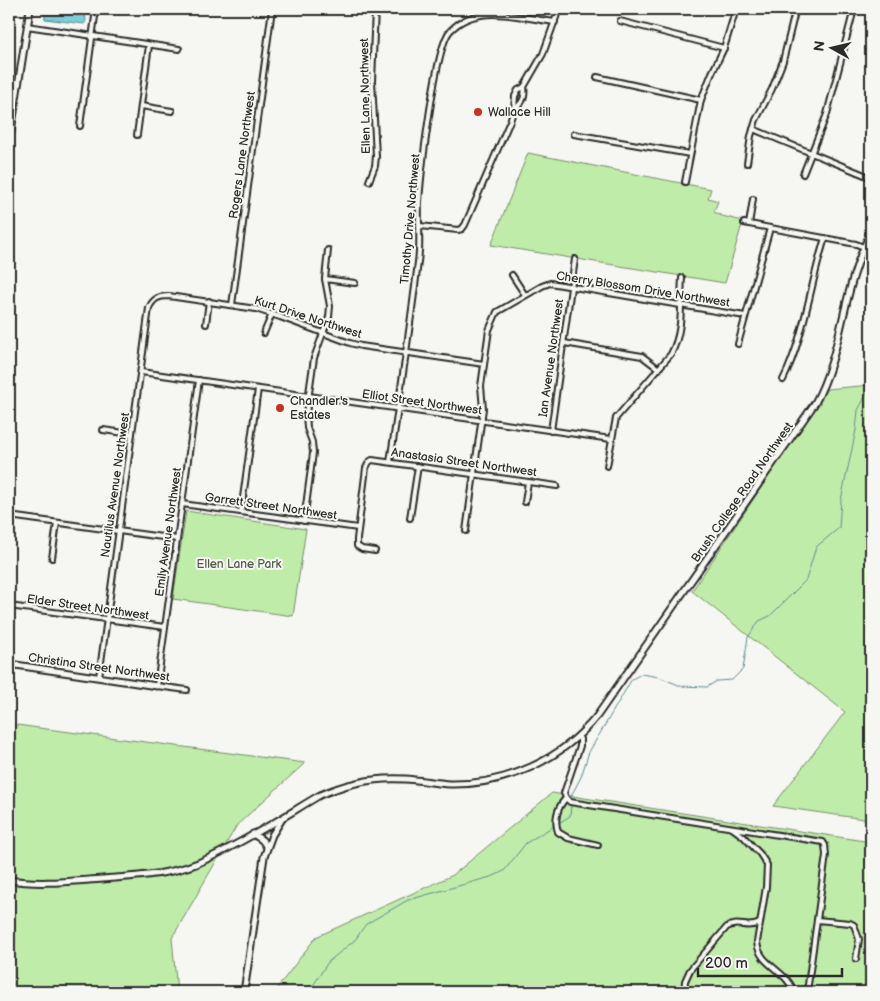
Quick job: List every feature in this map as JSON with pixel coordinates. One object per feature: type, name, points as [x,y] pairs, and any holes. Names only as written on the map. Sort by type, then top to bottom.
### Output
[{"type":"street","points":[[9,144],[30,9]]},
{"type":"street","points":[[80,126],[96,9]]},
{"type":"street","name":"Rogers Lane Northwest","points":[[232,305],[272,9]]},
{"type":"street","name":"Ellen Lane Northwest","points":[[369,181],[375,166],[376,156],[372,81],[375,9]]},
{"type":"street","points":[[514,109],[522,102],[524,87],[543,54],[559,9]]},
{"type":"street","points":[[686,182],[701,100],[724,48],[736,9]]},
{"type":"street","points":[[747,163],[753,129],[781,67],[794,16],[792,9]]},
{"type":"street","points":[[803,174],[828,114],[854,9]]},
{"type":"street","name":"Timothy Drive Northwest","points":[[390,462],[418,261],[419,201],[430,113],[443,44],[449,32],[464,20],[484,14],[555,22]]},
{"type":"street","points":[[620,21],[724,48]]},
{"type":"street","points":[[27,26],[179,49]]},
{"type":"street","points":[[136,135],[149,44]]},
{"type":"street","points":[[596,77],[701,100]]},
{"type":"street","points":[[420,226],[462,229],[514,109],[515,96],[518,90],[524,87]]},
{"type":"street","points":[[141,106],[172,111]]},
{"type":"street","points":[[753,129],[867,176]]},
{"type":"street","points":[[574,134],[690,154]]},
{"type":"street","points":[[753,199],[746,223],[864,246]]},
{"type":"street","points":[[738,344],[770,228]]},
{"type":"street","name":"Brush College Road Northwest","points":[[9,880],[44,883],[173,871],[207,860],[334,789],[367,780],[404,779],[463,784],[497,779],[536,766],[555,755],[578,737],[597,716],[815,402],[832,362],[854,274],[871,233]]},
{"type":"street","points":[[783,380],[798,342],[825,238]]},
{"type":"street","points":[[304,521],[313,453],[306,422],[309,396],[314,358],[329,318],[330,306],[325,279],[328,250]]},
{"type":"street","name":"Ian Avenue Northwest","points":[[551,431],[575,259]]},
{"type":"street","points":[[512,275],[525,296]]},
{"type":"street","points":[[607,466],[616,418],[671,354],[679,337],[682,278]]},
{"type":"street","points":[[325,279],[354,283]]},
{"type":"street","name":"Cherry Blossom Drive Northwest","points":[[466,531],[483,409],[481,386],[484,364],[489,330],[497,312],[542,286],[550,284],[745,316]]},
{"type":"street","name":"Kurt Drive Northwest","points":[[156,298],[168,296],[232,305],[272,314],[350,344],[484,364]]},
{"type":"street","name":"Nautilus Avenue Northwest","points":[[99,677],[149,308],[156,298]]},
{"type":"street","points":[[206,324],[209,302]]},
{"type":"street","points":[[264,333],[272,314]]},
{"type":"street","points":[[564,343],[642,356],[659,369]]},
{"type":"street","name":"Elliot Street Northwest","points":[[141,372],[611,439]]},
{"type":"street","name":"Emily Avenue Northwest","points":[[157,686],[199,380]]},
{"type":"street","points":[[241,512],[258,389]]},
{"type":"street","points":[[103,430],[132,434]]},
{"type":"street","name":"Anastasia Street Northwest","points":[[358,528],[366,468],[369,462],[374,459],[557,486]]},
{"type":"street","points":[[410,518],[418,466]]},
{"type":"street","points":[[525,502],[528,482]]},
{"type":"street","name":"Garrett Street Northwest","points":[[182,504],[358,528]]},
{"type":"street","points":[[9,516],[177,539]]},
{"type":"street","points":[[52,558],[57,522]]},
{"type":"street","points":[[358,528],[358,546],[362,549],[375,551]]},
{"type":"street","name":"Elder Street Northwest","points":[[9,606],[165,627]]},
{"type":"street","name":"Christina Street Northwest","points":[[9,664],[187,690]]},
{"type":"street","points":[[578,737],[580,746],[564,794],[573,803],[823,842],[826,850],[807,992]]},
{"type":"street","points":[[566,798],[557,813],[556,824],[558,832],[568,838],[598,845]]},
{"type":"street","points":[[244,992],[261,873],[267,847],[284,816]]},
{"type":"street","points":[[730,827],[743,836],[760,854],[767,865],[757,942],[758,951],[786,979],[794,992]]},
{"type":"street","points":[[253,834],[262,840],[267,847]]},
{"type":"street","points":[[817,920],[854,925],[858,939],[856,959]]},
{"type":"street","points":[[684,992],[690,970],[727,926],[734,924],[751,927],[760,923]]},
{"type":"green space","points":[[528,153],[711,189],[708,198],[718,201],[714,212],[743,221],[725,283],[491,245]]},
{"type":"green space","points":[[871,385],[871,820],[773,806],[845,712],[692,591],[827,389]]},
{"type":"green space","name":"Ellen Lane Park","points":[[186,511],[306,529],[293,616],[173,599]]},
{"type":"green space","points":[[9,724],[305,763],[237,825],[172,938],[177,992],[9,992]]},
{"type":"green space","points":[[552,793],[871,842],[871,992],[274,992],[316,937],[453,875]]},
{"type":"water","points":[[44,9],[85,12],[86,21],[84,24],[45,19]]},
{"type":"waterway","points":[[309,992],[328,962],[355,940],[366,924],[408,900],[494,876],[504,871],[526,843],[570,816],[572,794],[581,777],[589,752],[632,679],[641,674],[659,677],[681,686],[707,687],[717,681],[732,680],[743,669],[748,637],[759,621],[770,616],[806,580],[816,547],[839,528],[841,500],[856,430],[858,410],[871,386]]},
{"type":"place","name":"Wallace Hill","points":[[478,112]]},
{"type":"place","name":"Chandler's Estates","points":[[280,408]]}]
